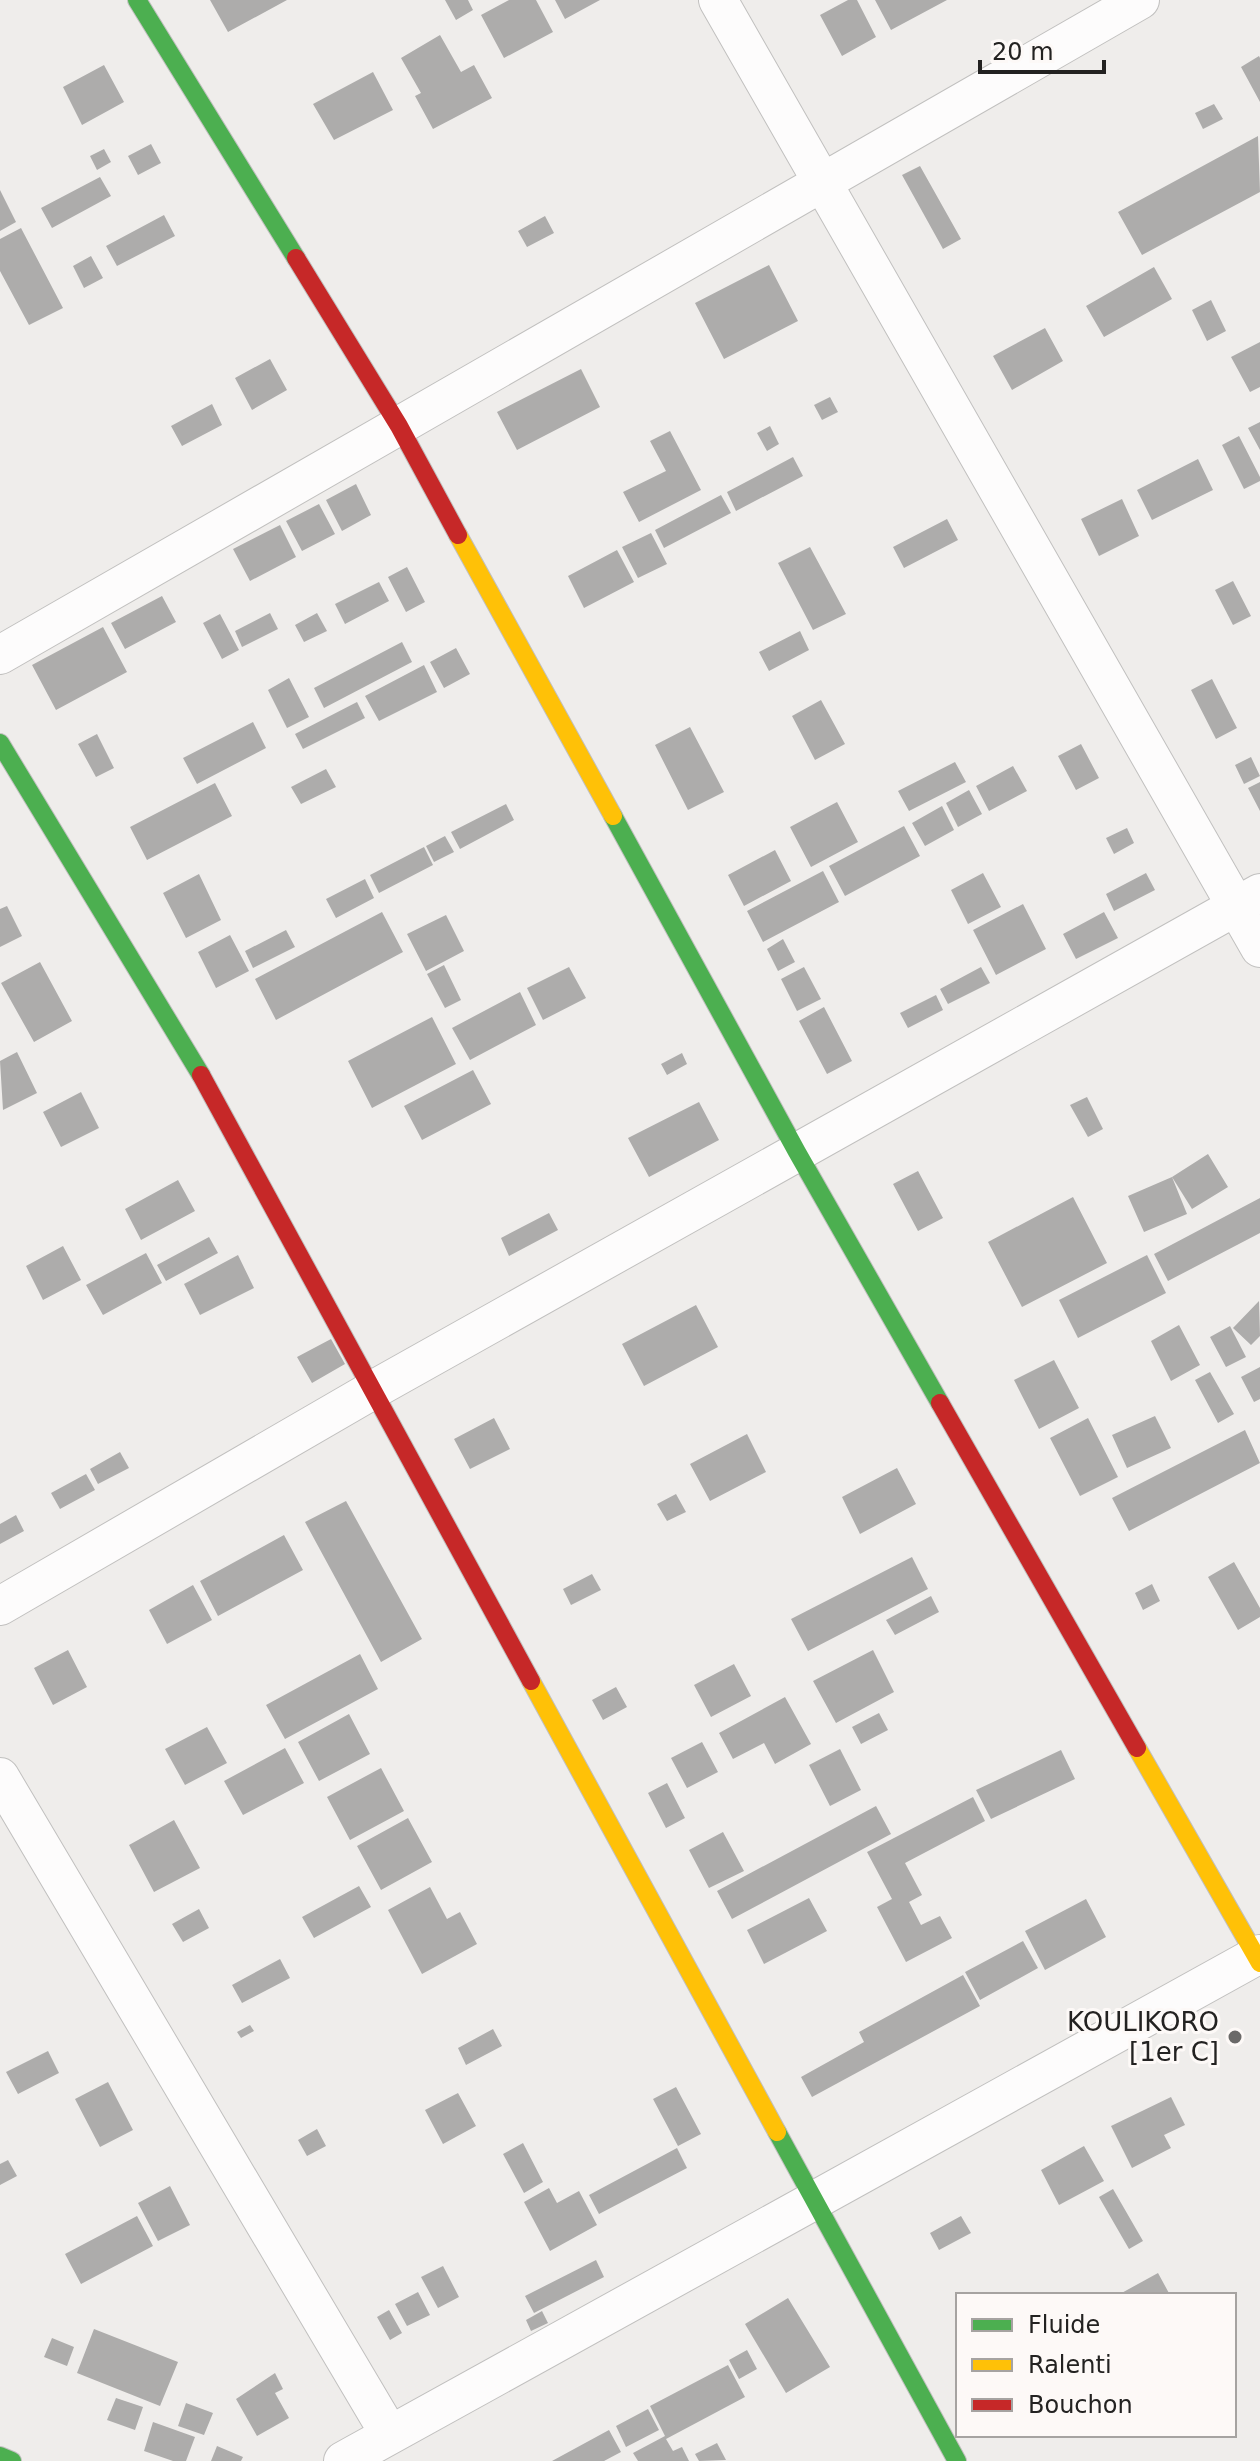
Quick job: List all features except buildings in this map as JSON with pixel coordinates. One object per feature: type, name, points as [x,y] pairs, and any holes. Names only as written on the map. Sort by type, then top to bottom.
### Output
[{"type":"street","points":[[137,0],[399,426],[797,1152],[1259,1958],[343,2461]]},
{"type":"street","points":[[718,0],[822,183],[1248,900],[1260,948]]},
{"type":"street","points":[[0,655],[1140,0]]},
{"type":"street","points":[[0,743],[182,1040],[957,2461]]},
{"type":"street","points":[[0,1606],[371,1391],[1248,900]]},
{"type":"street","points":[[0,1777],[390,2435]]},
{"type":"street","points":[[0,2456],[12,2461]]},
{"type":"traffic: fast","points":[[137,0],[296,258]]},
{"type":"traffic: fast","points":[[0,743],[201,1075]]},
{"type":"traffic: fast","points":[[613,816],[797,1152],[940,1403]]},
{"type":"traffic: fast","points":[[777,2132],[957,2461]]},
{"type":"traffic: fast","points":[[0,2456],[12,2461]]},
{"type":"traffic: slow","points":[[458,535],[613,816]]},
{"type":"traffic: slow","points":[[531,1681],[777,2132]]},
{"type":"traffic: slow","points":[[1137,1748],[1260,1963]]},
{"type":"traffic: jam","points":[[296,258],[399,426],[458,535]]},
{"type":"traffic: jam","points":[[201,1075],[531,1681]]},
{"type":"traffic: jam","points":[[940,1403],[1137,1748]]},
{"type":"place","name":"KOULIKORO [1er C]","points":[[1235,2037]]}]
